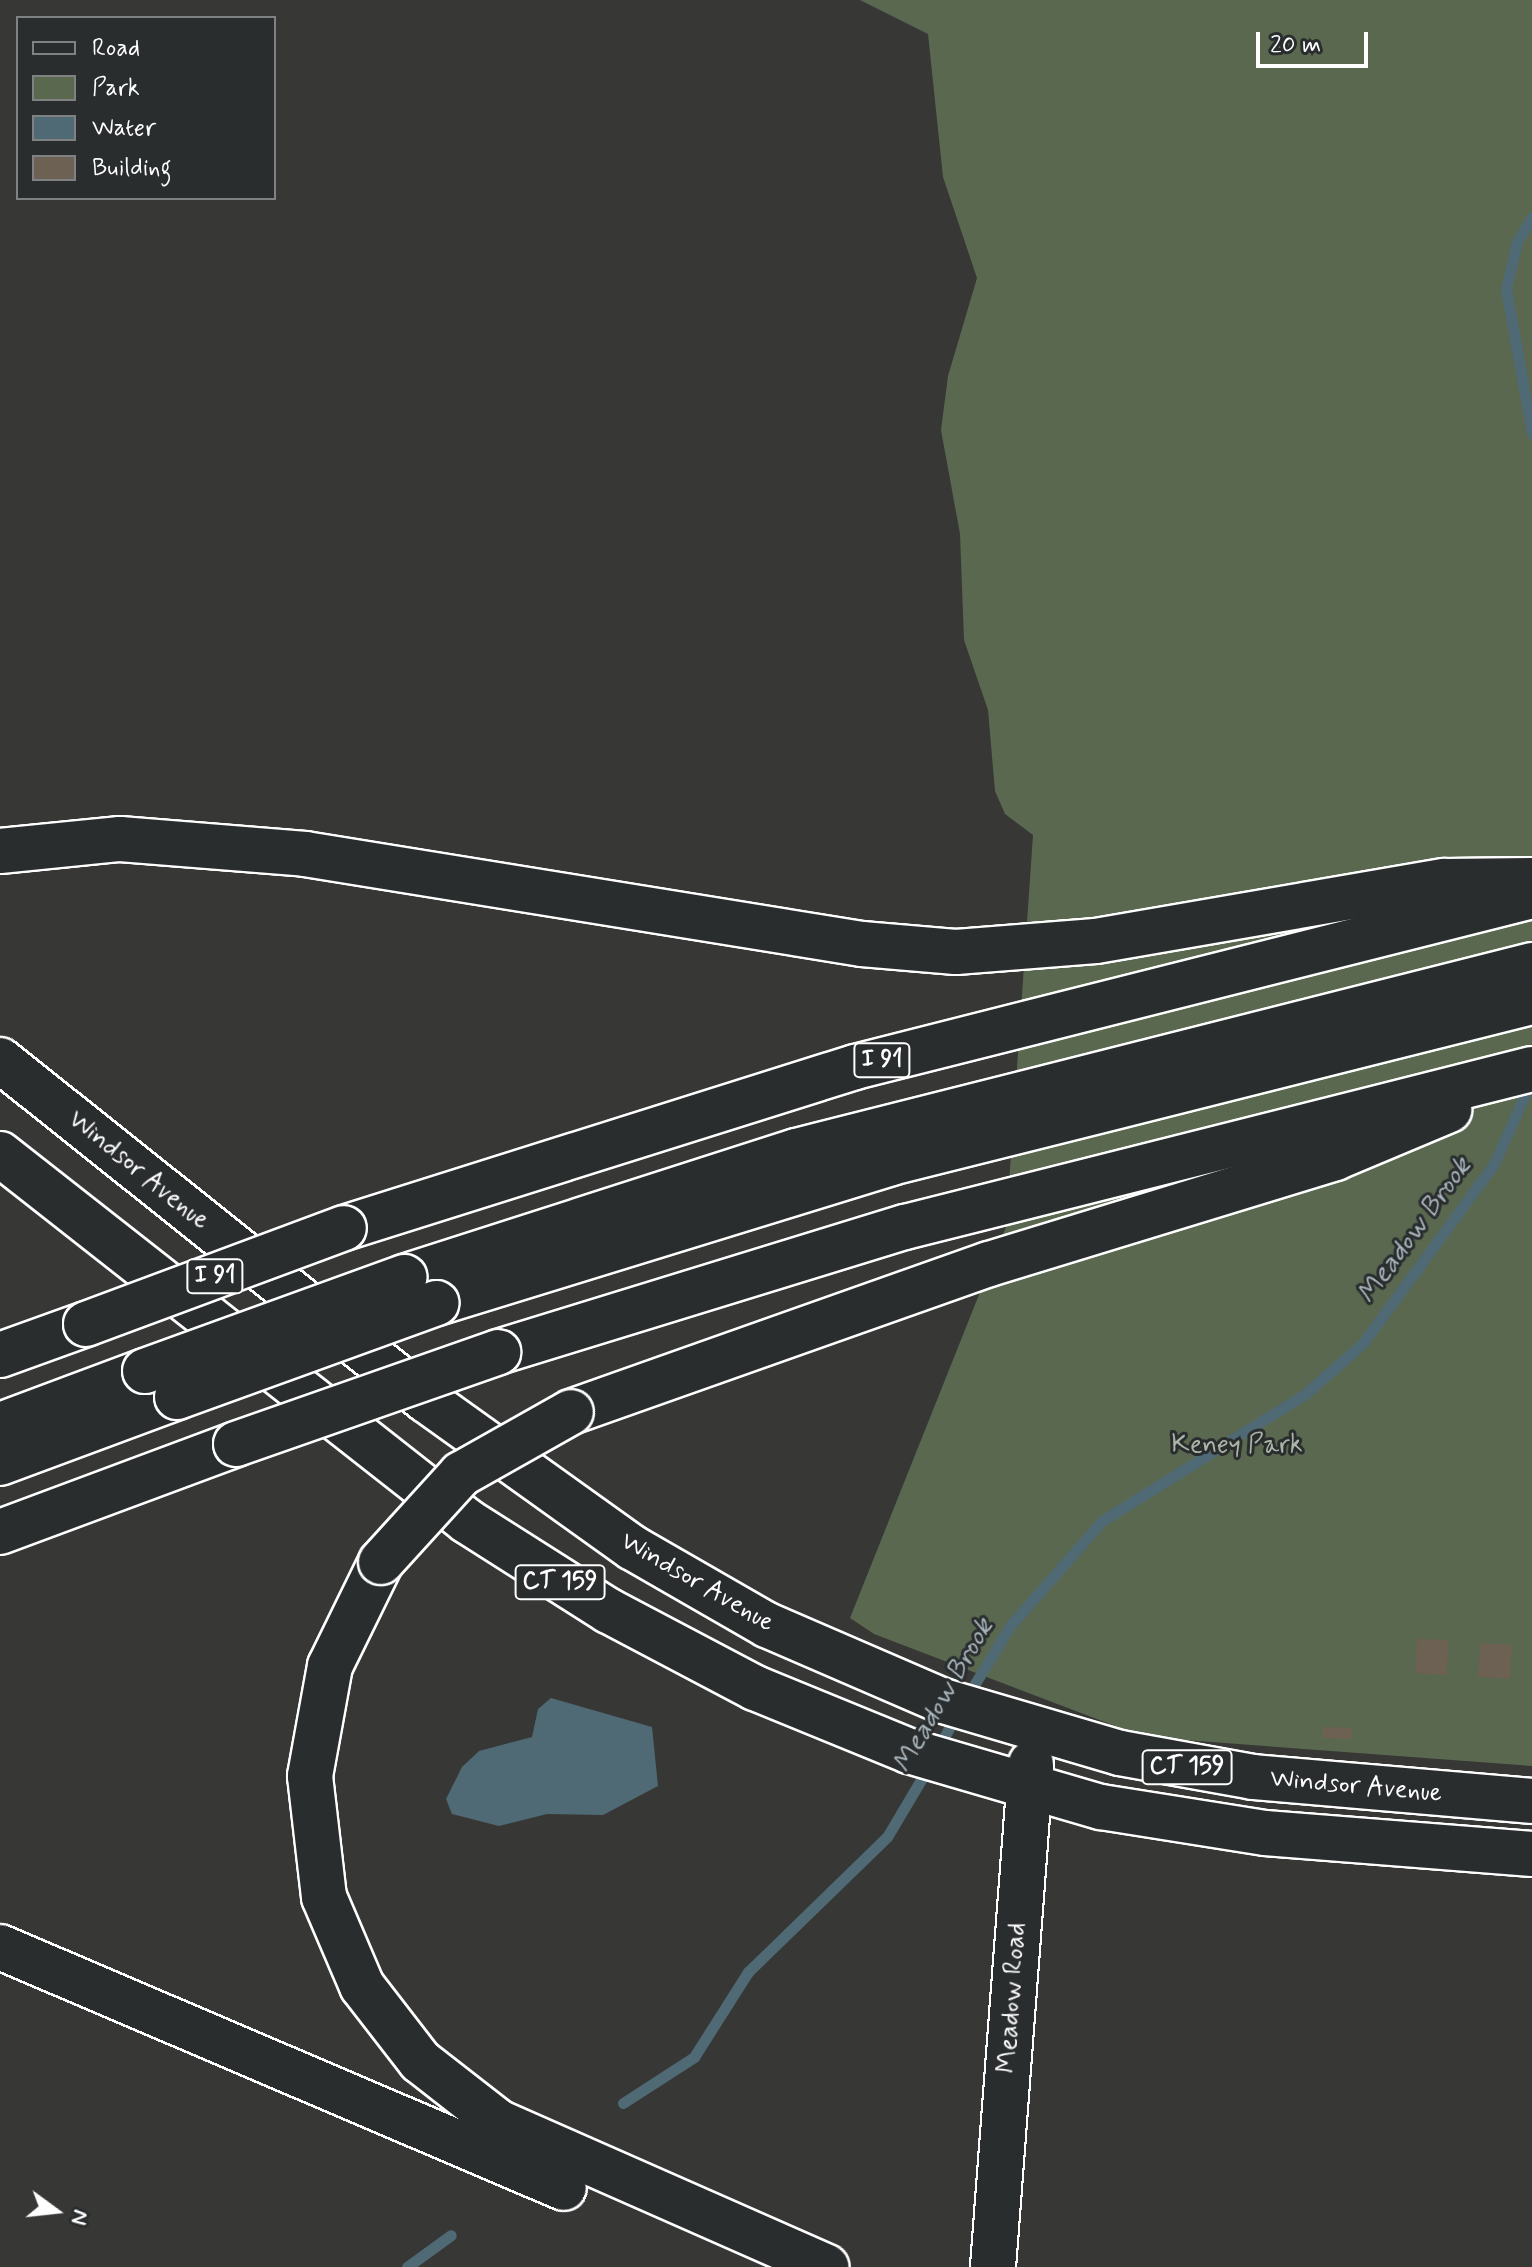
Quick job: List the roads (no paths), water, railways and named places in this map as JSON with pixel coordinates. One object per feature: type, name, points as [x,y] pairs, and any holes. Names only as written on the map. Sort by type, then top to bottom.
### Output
[{"type":"main road","points":[[0,851],[120,839],[305,854],[862,944],[956,952],[1096,941],[1445,881],[1532,880]]},
{"type":"main road","name":"I 91","points":[[0,1355],[344,1228],[841,1071],[1532,896]]},
{"type":"main road","points":[[0,1425],[161,1384],[796,1151],[1532,965]]},
{"type":"main road","points":[[421,1290],[800,1188],[1532,1002]]},
{"type":"main road","name":"Windsor Avenue","points":[[0,1060],[426,1400],[601,1527],[767,1625],[940,1700],[990,1717],[1209,1771],[1532,1801]]},
{"type":"main road","points":[[0,1532],[236,1444],[498,1352],[905,1227],[1518,1073]]},
{"type":"main road","points":[[826,2267],[498,2122],[420,2061],[362,1986],[324,1897],[310,1776],[334,1656],[381,1562],[461,1474],[571,1412],[989,1264],[1335,1158],[1402,1133],[1518,1073]]},
{"type":"main road","name":"Windsor Avenue","points":[[0,1154],[390,1466],[514,1552],[710,1666],[909,1751],[1029,1789],[1240,1830],[1532,1854]]},
{"type":"main road","points":[[0,1463],[161,1384]]},
{"type":"main road","name":"Meadow Road","points":[[993,2267],[1034,1730]]},
{"type":"main road","points":[[1452,1848],[1456,1796]]},
{"type":"main road","points":[[0,1947],[750,2267]]},
{"type":"water","points":[[551,1698],[652,1727],[658,1786],[603,1815],[547,1814],[499,1826],[452,1814],[446,1799],[462,1767],[479,1751],[532,1737],[538,1709]]},
{"type":"waterway","name":"Meadow Brook","points":[[1532,217],[1517,242],[1506,289],[1532,434]]},
{"type":"waterway","name":"Meadow Brook","points":[[965,1700],[1010,1626],[1102,1521],[1304,1395],[1363,1343],[1494,1164],[1532,1079]]},
{"type":"waterway","name":"Meadow Brook","points":[[938,1749],[956,1715]]},
{"type":"waterway","name":"Meadow Brook","points":[[623,2103],[694,2057],[748,1972],[887,1837],[928,1768]]},
{"type":"waterway","name":"Meadow Brook","points":[[407,2267],[451,2235]]},
{"type":"park label","name":"Keney Park","points":[[1237,1446]]}]
